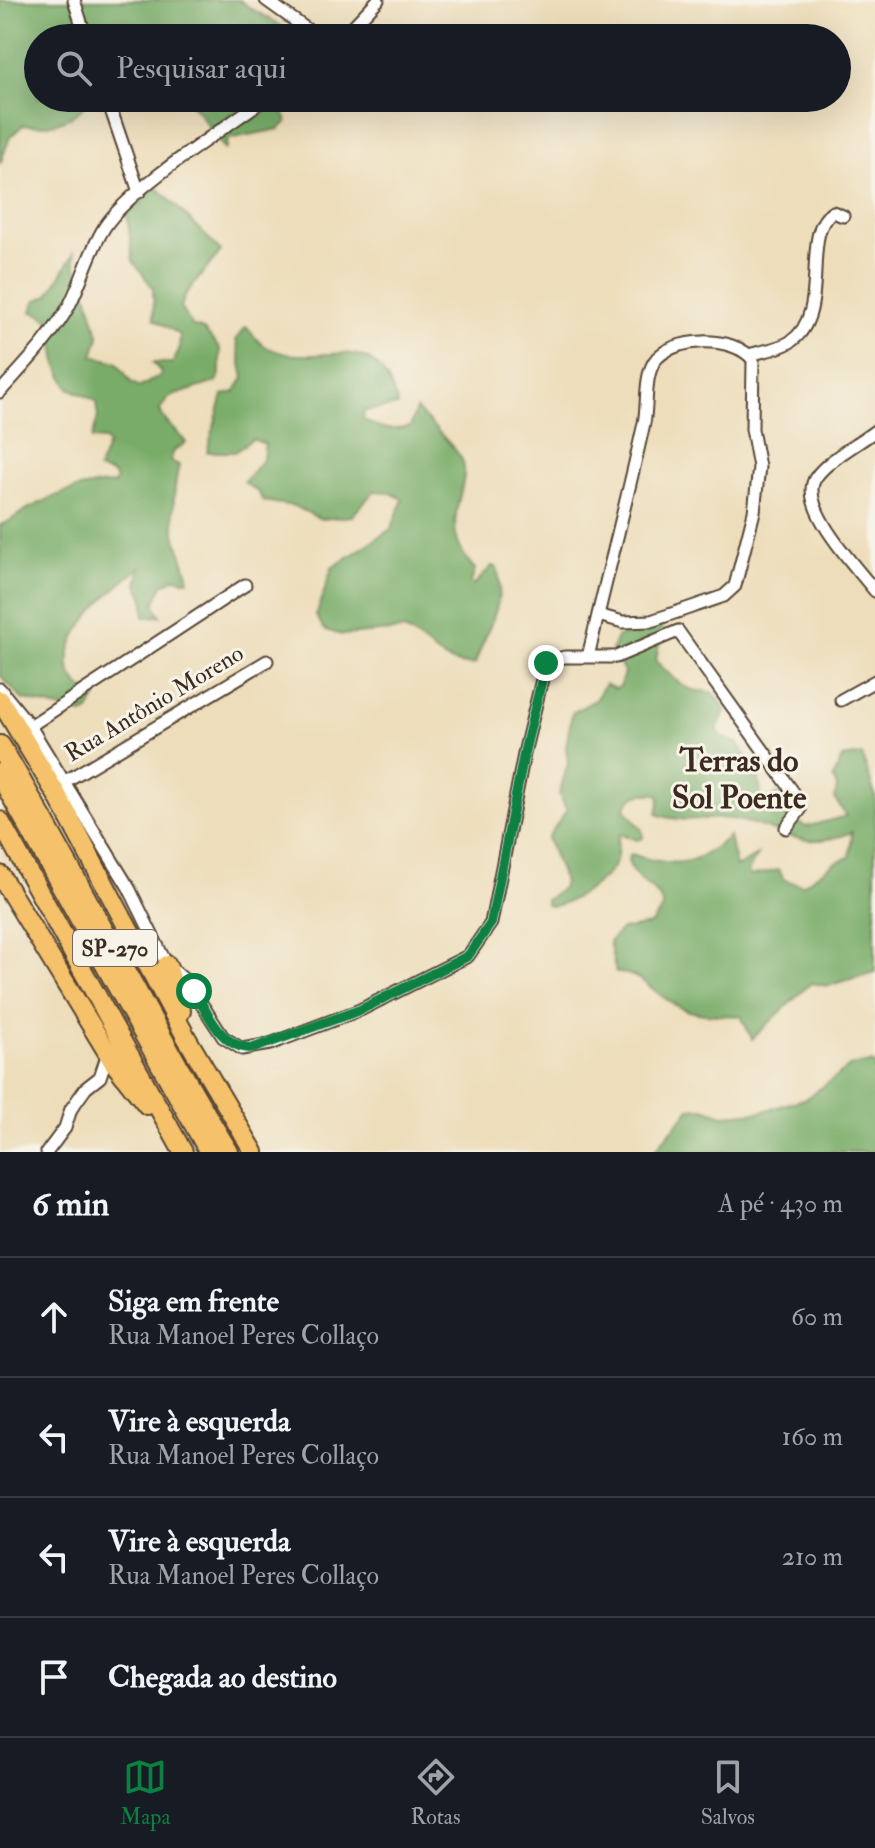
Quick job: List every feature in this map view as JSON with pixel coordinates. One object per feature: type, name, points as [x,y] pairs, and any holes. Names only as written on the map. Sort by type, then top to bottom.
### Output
[{"type":"highway","name":"SP-270","points":[[0,700],[57,795],[192,1049],[254,1152]]},
{"type":"highway","name":"SP-270","points":[[0,746],[187,1085],[228,1152]]},
{"type":"highway","name":"SP-270","points":[[0,774],[210,1152]]},
{"type":"highway","name":"SP-270","points":[[0,821],[181,1152]]},
{"type":"highway","points":[[0,875],[108,1053],[181,1152]]},
{"type":"highway","points":[[167,965],[181,985],[192,1049]]},
{"type":"street","points":[[74,0],[82,24]]},
{"type":"street","points":[[266,0],[299,24]]},
{"type":"street","points":[[355,24],[378,0]]},
{"type":"street","points":[[112,112],[139,192]]},
{"type":"street","points":[[0,392],[36,352],[68,307],[103,229],[139,192],[247,112]]},
{"type":"street","points":[[749,355],[788,344],[804,327],[814,292],[820,225],[833,212],[843,216]]},
{"type":"street","points":[[588,657],[644,420],[648,379],[656,359],[666,352],[711,341],[734,344],[749,355],[754,372],[752,429],[759,467],[754,512],[735,586],[724,596],[651,621],[623,622],[598,615]]},
{"type":"street","points":[[875,431],[818,475],[811,494],[815,511],[875,591]]},
{"type":"street","points":[[30,726],[245,585]]},
{"type":"street","points":[[181,985],[223,1037],[242,1049],[254,1048],[360,1010],[468,956],[491,923],[525,749],[546,663],[564,657],[616,657],[678,631],[796,796],[800,810],[786,828]]},
{"type":"street","name":"Rua Antônio Moreno","points":[[64,782],[267,661]]},
{"type":"street","points":[[841,700],[875,681]]},
{"type":"street","points":[[0,689],[30,726],[129,888],[167,965]]},
{"type":"street","points":[[47,1152],[65,1128],[71,1109],[86,1088],[100,1077],[108,1053]]},
{"type":"street","points":[[100,1077],[124,1076]]},
{"type":"green space","points":[[0,0],[240,0],[278,24],[24,24],[24,112],[78,112],[61,122],[23,125],[10,137],[0,164]]},
{"type":"green space","points":[[198,112],[282,112],[287,122],[279,129],[228,139],[226,149]]},
{"type":"green space","points":[[149,189],[159,189],[221,251],[185,295],[181,307],[192,326],[204,330],[220,349],[220,374],[216,382],[169,397],[160,410],[186,443],[174,451],[170,461],[179,465],[174,529],[189,581],[175,578],[163,585],[154,604],[161,616],[144,617],[144,598],[137,584],[141,567],[93,611],[70,648],[69,667],[77,683],[97,697],[89,711],[83,714],[22,699],[0,675],[0,525],[60,494],[90,486],[114,484],[116,480],[113,474],[98,470],[108,444],[105,440],[92,439],[98,417],[96,401],[69,388],[58,366],[50,323],[40,314],[32,312],[35,301],[49,295],[74,253],[76,268],[89,285],[85,287],[99,337],[93,356],[117,362],[131,382],[140,387],[160,376],[161,372],[153,363],[173,363],[179,350],[180,335],[154,319],[153,288],[133,261],[127,213],[140,204]]},
{"type":"green space","points":[[246,327],[263,345],[283,353],[341,353],[358,355],[374,363],[387,379],[398,406],[364,411],[363,419],[386,429],[410,427],[416,409],[461,458],[464,469],[455,521],[456,536],[462,552],[475,569],[471,583],[474,585],[492,566],[497,568],[499,581],[494,617],[475,664],[454,663],[404,630],[342,635],[325,630],[316,616],[332,568],[391,529],[403,499],[389,492],[374,491],[352,516],[321,519],[294,506],[263,501],[259,493],[244,482],[263,459],[265,444],[252,439],[235,452],[207,452],[223,395],[235,392],[244,378],[236,339]]},
{"type":"green space","points":[[662,626],[656,661],[685,687],[716,696],[725,711],[717,730],[723,738],[737,743],[757,770],[762,799],[767,801],[778,794],[786,795],[800,823],[806,827],[846,816],[835,799],[837,787],[833,778],[842,758],[862,755],[875,795],[875,972],[827,986],[811,983],[752,1039],[741,1016],[692,1012],[669,1001],[641,980],[616,973],[609,942],[621,930],[650,925],[663,908],[657,895],[634,873],[628,859],[631,854],[671,863],[683,862],[706,854],[729,836],[736,867],[757,855],[749,876],[779,870],[784,880],[802,885],[836,862],[850,857],[852,832],[834,838],[806,840],[737,820],[667,817],[657,814],[658,794],[642,794],[634,797],[625,809],[642,830],[643,838],[637,840],[620,834],[616,861],[603,878],[573,899],[553,906],[546,905],[546,900],[562,888],[564,882],[547,838],[567,810],[559,795],[568,763],[566,747],[572,713],[595,700],[605,684],[615,689],[620,687],[624,672],[612,649],[617,637]]},
{"type":"green space","points":[[875,1065],[875,1152],[653,1152],[690,1109],[704,1108],[724,1115],[760,1112],[807,1098],[851,1066]]},
{"type":"district","name":"Terras do Sol Poente","points":[[739,778]]},
{"type":"route","points":[[194,991],[223,1037],[242,1049],[254,1048],[360,1010],[468,956],[491,923],[525,749],[546,663]]}]
